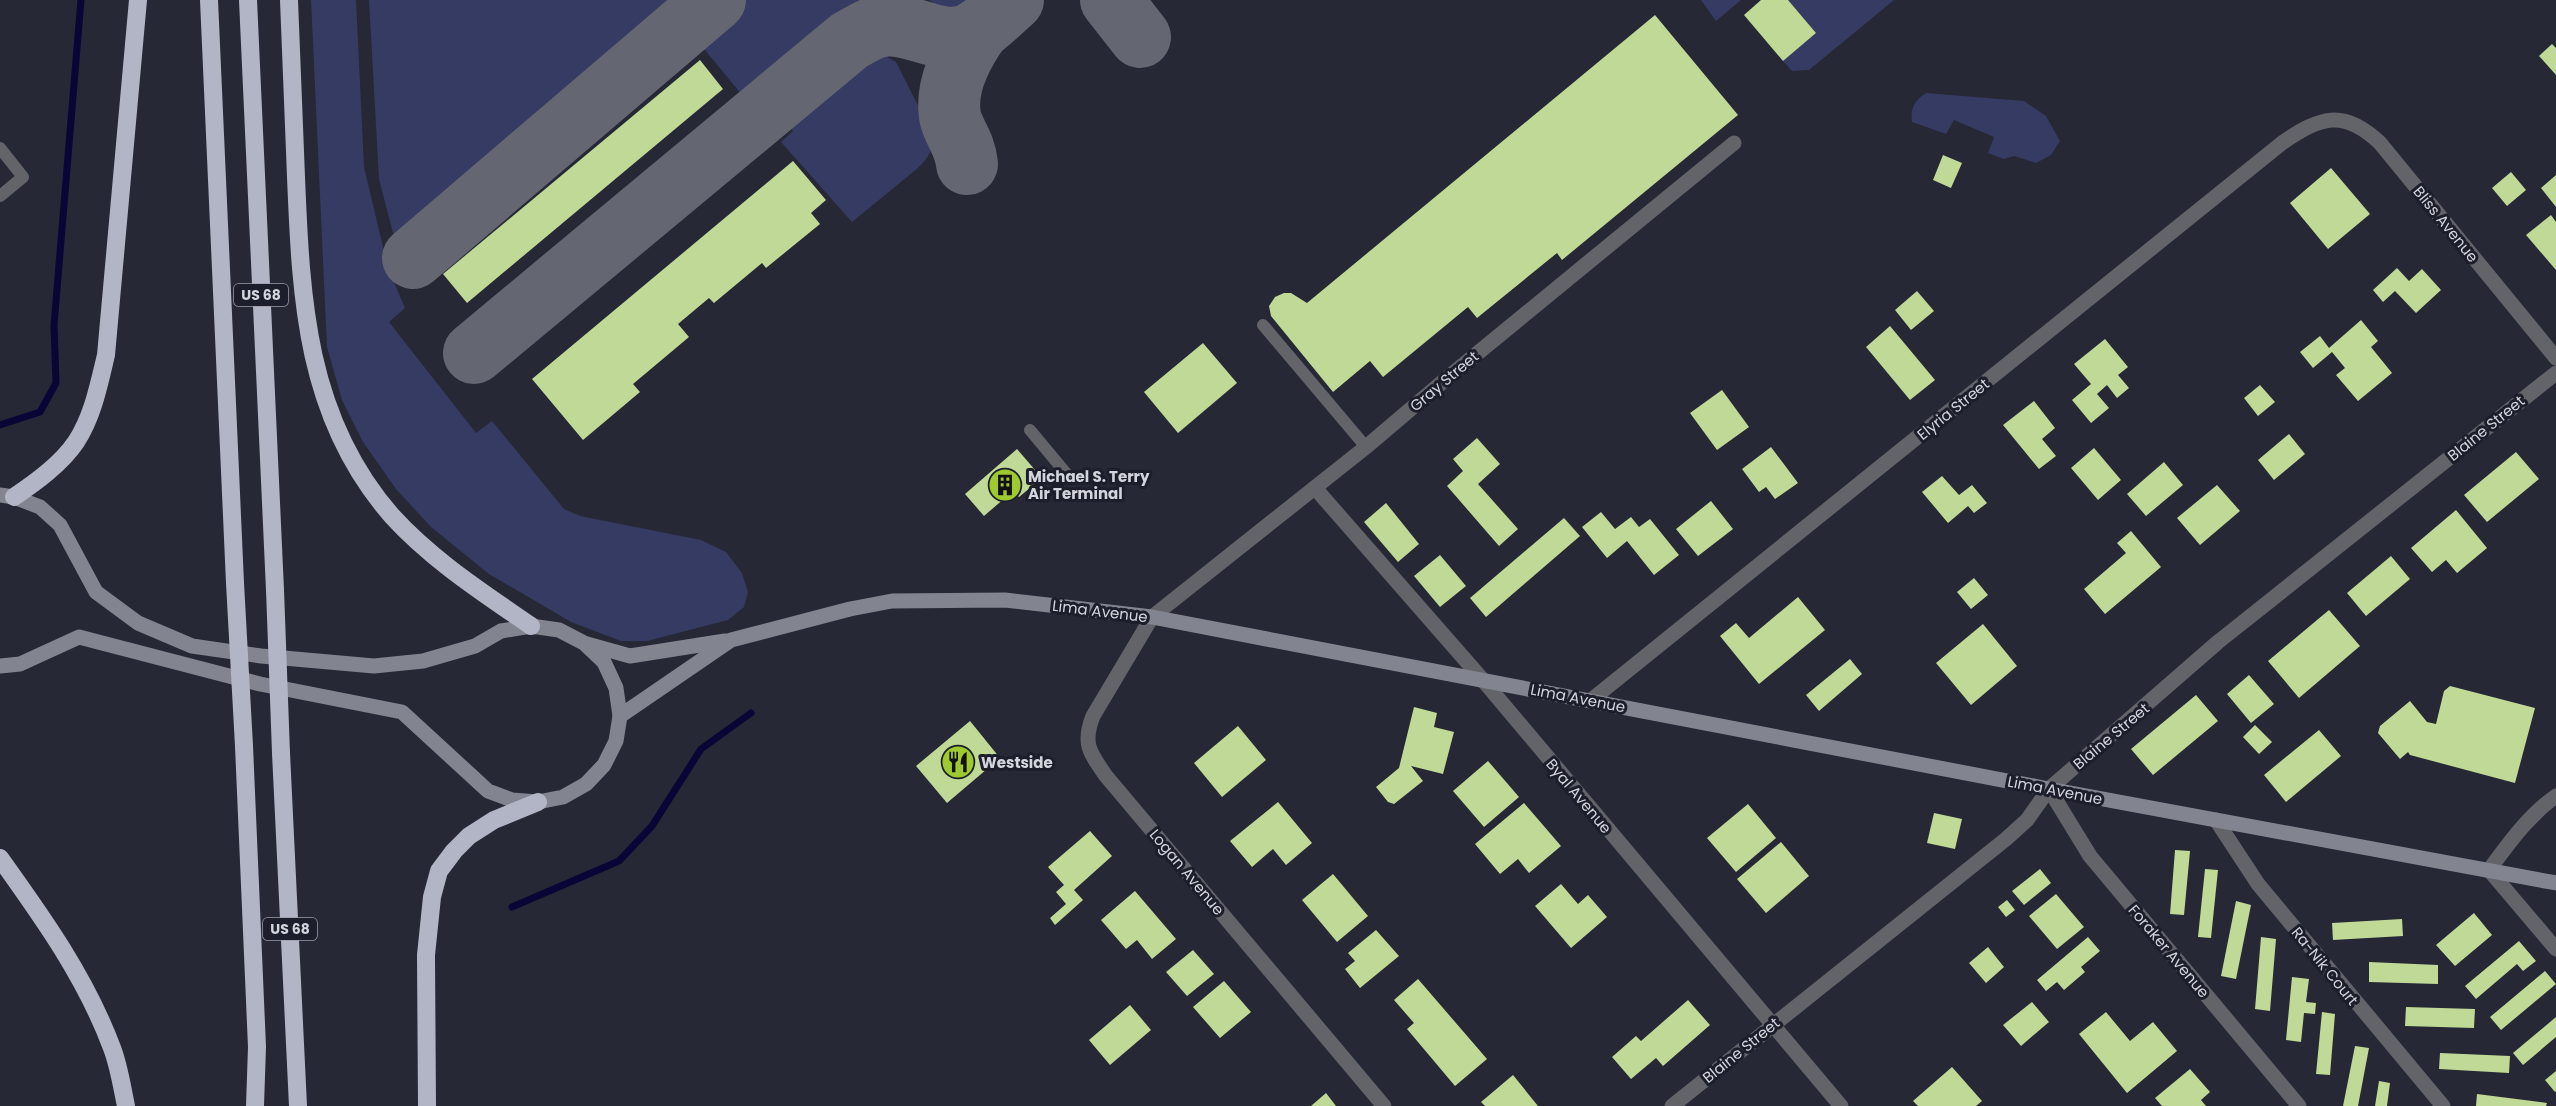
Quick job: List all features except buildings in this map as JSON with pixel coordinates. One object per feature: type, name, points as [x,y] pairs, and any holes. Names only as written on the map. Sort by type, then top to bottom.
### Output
[{"type":"highway","points":[[7,496],[42,477],[76,442],[96,399],[106,355],[138,0]]},
{"type":"highway","name":"US 68","points":[[209,0],[257,1047],[255,1106]]},
{"type":"highway","name":"US 68","points":[[248,0],[298,1106]]},
{"type":"highway","points":[[289,0],[299,245],[306,323],[315,369],[335,425],[363,477],[391,514],[427,551],[531,626]]},
{"type":"highway","points":[[427,1106],[426,955],[432,897],[439,871],[469,836],[494,820],[538,802]]},
{"type":"highway","points":[[0,858],[81,977],[113,1049],[126,1106]]},
{"type":"highway","points":[[257,1047],[266,1106]]},
{"type":"street","name":"Bliss Avenue","points":[[2318,121],[2336,119],[2353,122],[2368,131],[2556,358]]},
{"type":"street","name":"Elyria Street","points":[[1590,701],[2282,142],[2318,121]]},
{"type":"street","name":"Gray Street","points":[[1152,617],[1366,447],[1734,143]]},
{"type":"street","name":"Blaine Street","points":[[1672,1106],[2006,839],[2027,820],[2049,789],[2218,642],[2556,372]]},
{"type":"street","name":"Byal Avenue","points":[[1315,488],[1482,679],[1841,1106]]},
{"type":"street","points":[[7,496],[40,507],[60,525],[96,592],[138,623],[192,646],[261,656],[374,666],[423,661],[475,646],[501,631],[531,626],[559,630],[584,643],[630,656],[731,640]]},
{"type":"street","name":"Lima Avenue","points":[[620,716],[731,640],[850,609],[892,601],[1005,600],[1152,617],[2049,789],[2556,883]]},
{"type":"street","name":"Logan Avenue","points":[[1152,617],[1093,716],[1087,731],[1087,747],[1106,776],[1384,1106]]},
{"type":"street","points":[[0,666],[20,663],[79,637],[260,684],[402,712],[488,791],[512,800],[538,802],[564,797],[586,784],[604,765],[616,741],[620,716],[616,688],[604,662],[584,643]]},
{"type":"street","name":"Foraker Avenue","points":[[2049,789],[2090,856],[2299,1106]]},
{"type":"street","points":[[2556,795],[2521,828],[2488,870],[2556,949]]},
{"type":"street","name":"Ra-Nik Court","points":[[2216,820],[2258,884],[2443,1106]]},
{"type":"lane","points":[[0,148],[23,177],[0,196]]},
{"type":"lane","points":[[1263,325],[1366,447]]},
{"type":"lane","points":[[1030,430],[1070,477]]},
{"type":"shaded area","points":[[311,0],[356,0],[364,167],[388,268],[405,308],[389,322],[476,433],[492,421],[564,509],[580,516],[701,540],[726,552],[742,573],[748,592],[744,607],[728,620],[647,641],[621,641],[571,622],[489,574],[431,527],[396,489],[363,442],[342,400],[327,347]]},
{"type":"shaded area","points":[[369,0],[691,0],[411,232],[400,236],[393,233],[379,179]]},
{"type":"shaded area","points":[[742,0],[862,0],[859,17],[751,106],[696,39]]},
{"type":"shaded area","points":[[929,0],[975,0],[960,13],[945,11]]},
{"type":"shaded area","points":[[1701,0],[1741,0],[1716,21]]},
{"type":"shaded area","points":[[1788,0],[1894,0],[1809,70],[1792,71],[1783,61],[1816,33]]},
{"type":"shaded area","points":[[865,52],[879,52],[896,62],[932,133],[932,148],[928,157],[918,168],[852,222],[781,142],[793,131],[784,119]]},
{"type":"shaded area","points":[[1926,93],[2024,101],[2046,116],[2060,141],[2051,155],[2036,163],[2014,156],[2004,159],[1988,153],[1994,137],[1954,120],[1946,134],[1912,122],[1914,105]]},
{"type":"waterway","points":[[0,425],[40,412],[56,383],[54,325],[81,0]]},
{"type":"waterway","points":[[512,907],[619,861],[652,826],[701,749],[751,713]]},
{"type":"taxiway","points":[[413,258],[715,0]]},
{"type":"taxiway","points":[[474,353],[849,41],[883,26],[904,27],[944,37],[965,36],[984,25],[1013,0]]},
{"type":"taxiway","points":[[1111,0],[1140,37]]},
{"type":"taxiway","points":[[967,164],[964,150],[950,116],[950,93],[962,58],[980,28]]},
{"type":"place","name":"Michael S. Terry Air Terminal","points":[[1005,485]]},
{"type":"place","name":"Westside","points":[[958,762]]}]
